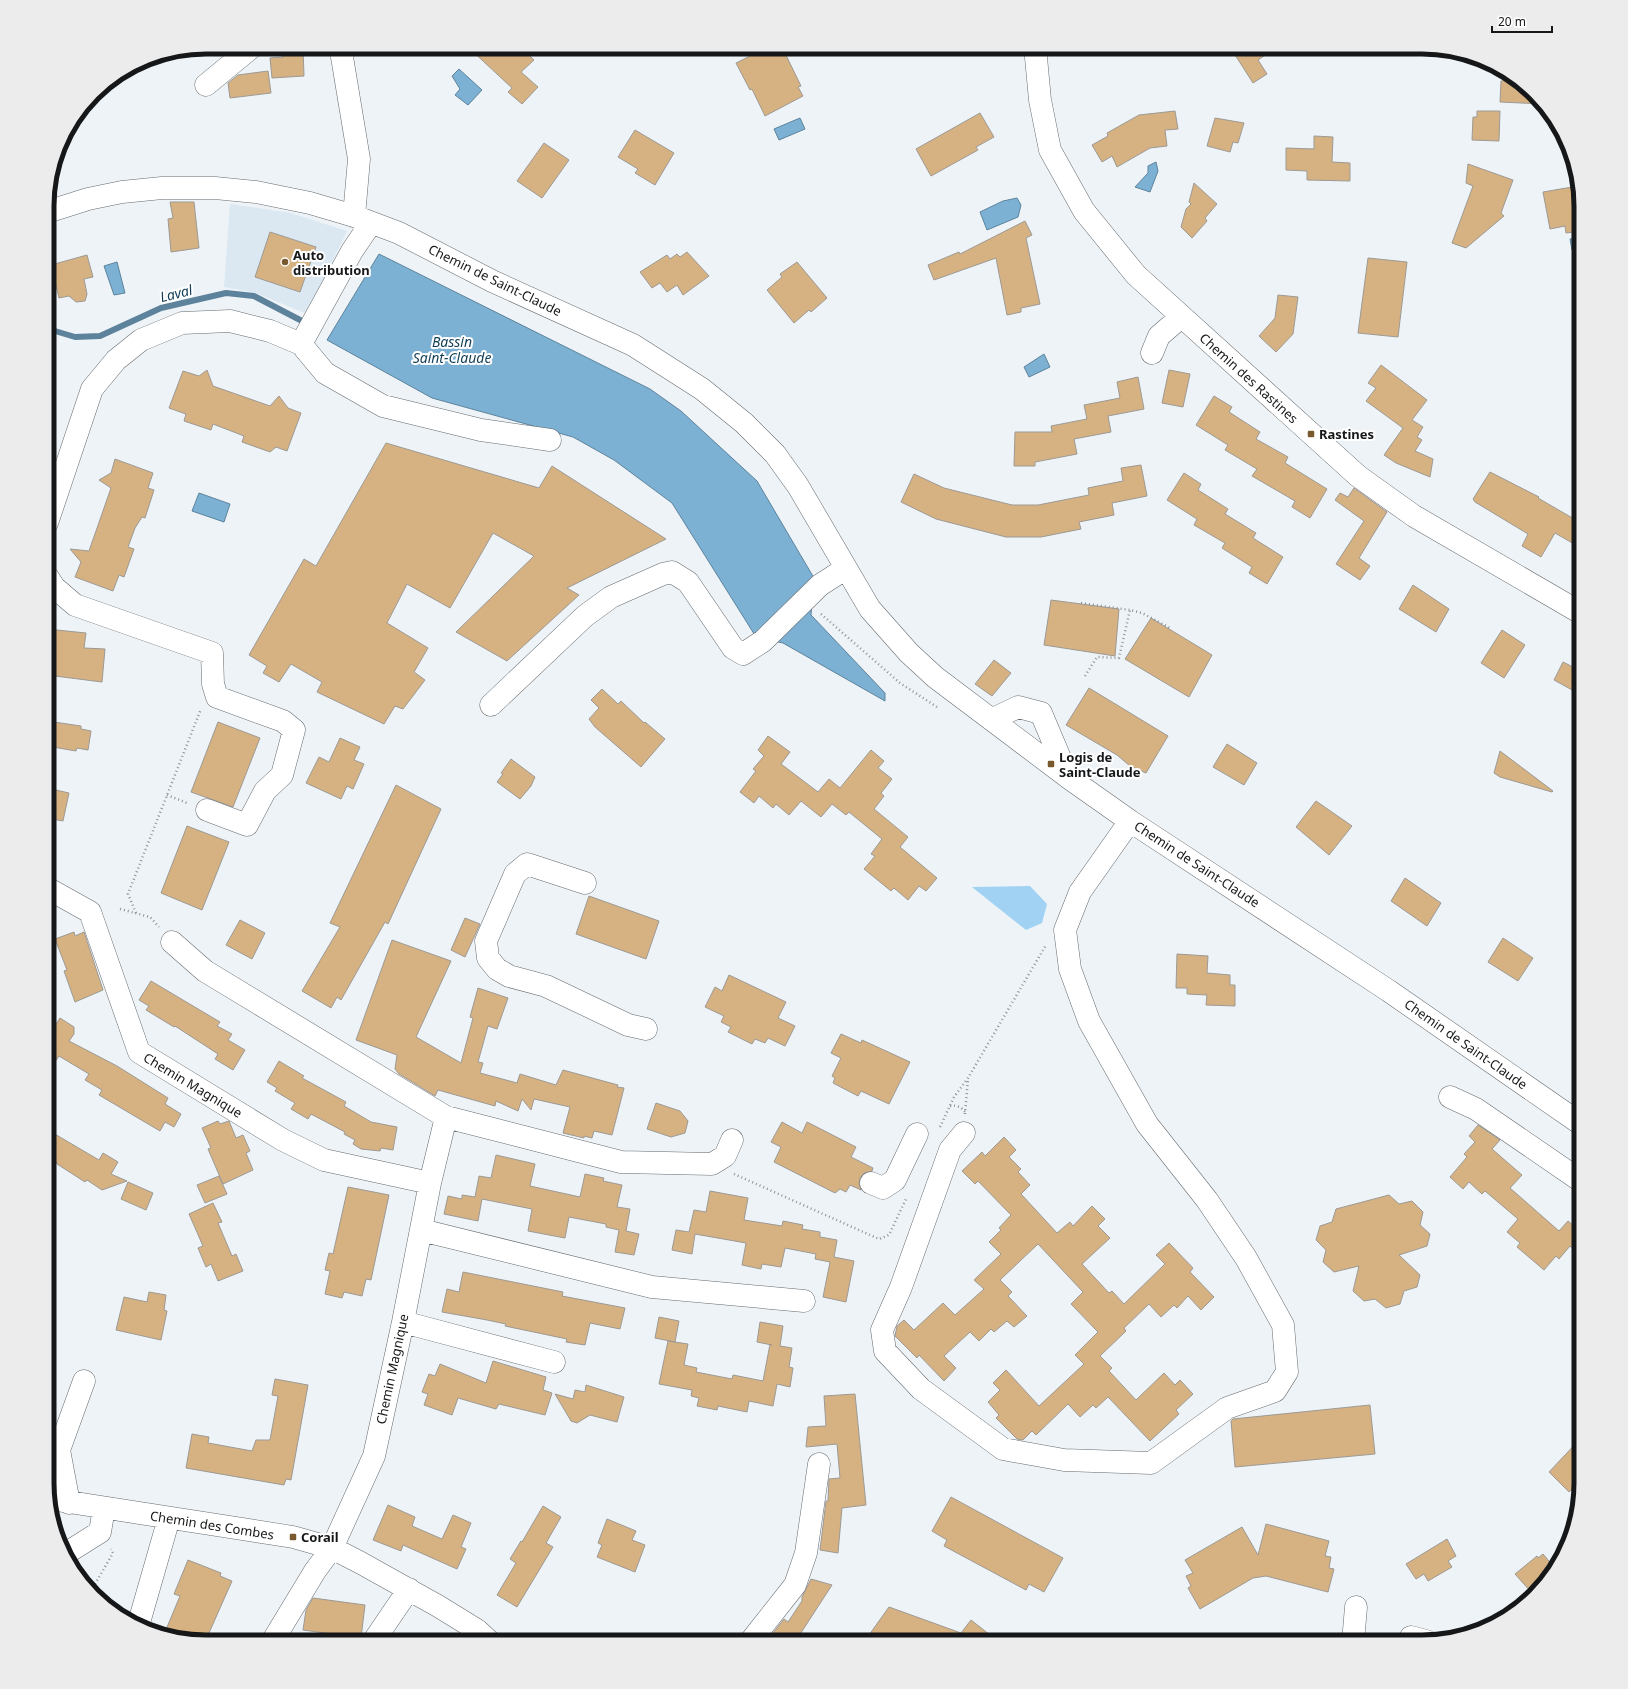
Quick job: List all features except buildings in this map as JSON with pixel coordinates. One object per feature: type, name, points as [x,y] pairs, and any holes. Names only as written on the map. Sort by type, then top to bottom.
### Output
[{"type":"street","points":[[206,85],[244,54]]},
{"type":"street","points":[[301,344],[352,251],[362,220],[359,159],[342,54]]},
{"type":"street","name":"Chemin des Rastines","points":[[1036,54],[1040,100],[1050,150],[1084,211],[1136,275],[1358,476],[1414,516],[1574,609]]},
{"type":"street","name":"Chemin de Saint-Claude","points":[[54,210],[88,199],[122,192],[162,188],[215,188],[256,192],[310,203],[399,233],[492,281],[633,345],[702,389],[744,423],[775,454],[798,486],[845,569],[870,608],[909,653],[935,677],[993,719],[1069,778],[1130,821],[1389,991],[1574,1119]]},
{"type":"street","points":[[1152,353],[1159,336],[1181,317]]},
{"type":"street","points":[[54,502],[92,389],[116,360],[141,340],[182,323],[230,321],[270,331],[301,344],[325,373],[383,406],[481,430],[550,440]]},
{"type":"street","points":[[491,705],[585,616],[611,597],[663,574],[672,572],[688,582],[733,648],[742,654],[763,641],[820,585],[845,569]]},
{"type":"street","points":[[54,587],[75,605],[212,653],[213,684],[217,697],[283,721],[294,730],[282,775],[265,790],[247,825],[206,810]]},
{"type":"street","points":[[993,719],[1018,707],[1044,709],[1069,778]]},
{"type":"street","points":[[965,1123],[950,1150],[901,1287],[882,1330],[885,1351],[921,1389],[1003,1449],[1064,1460],[1151,1463],[1227,1408],[1275,1391],[1286,1372],[1283,1325],[1238,1245],[1207,1200],[1146,1124],[1093,1028],[1070,969],[1065,930],[1080,892],[1130,821]]},
{"type":"street","points":[[585,883],[526,864],[515,874],[486,941],[488,958],[497,968],[509,976],[546,986],[628,1025],[646,1029]]},
{"type":"street","name":"Chemin Magnique","points":[[54,892],[90,912],[139,1052],[283,1140],[324,1160],[430,1183]]},
{"type":"street","points":[[172,942],[205,971],[351,1061],[446,1117],[621,1162],[712,1164],[725,1156],[732,1140]]},
{"type":"street","points":[[1450,1097],[1476,1109],[1574,1175]]},
{"type":"street","name":"Chemin Magnique","points":[[276,1635],[315,1571],[332,1548],[374,1456],[403,1322],[430,1183],[446,1117]]},
{"type":"street","points":[[871,1183],[884,1188],[895,1180],[916,1134]]},
{"type":"street","points":[[421,1230],[652,1287],[804,1301]]},
{"type":"street","points":[[403,1322],[554,1362]]},
{"type":"street","points":[[54,1458],[59,1450],[84,1381]]},
{"type":"street","points":[[59,1450],[60,1501]]},
{"type":"street","points":[[756,1635],[795,1585],[806,1553],[819,1464]]},
{"type":"street","name":"Chemin des Combes","points":[[60,1501],[293,1537],[332,1548],[408,1589],[477,1630],[482,1635]]},
{"type":"street","points":[[70,1551],[100,1532],[104,1508]]},
{"type":"street","points":[[140,1619],[169,1518]]},
{"type":"street","points":[[378,1635],[408,1589]]},
{"type":"street","points":[[1354,1635],[1356,1607]]},
{"type":"path","points":[[1081,603],[1142,613],[1170,628]]},
{"type":"path","points":[[1085,676],[1097,657],[1119,658],[1130,610]]},
{"type":"path","points":[[817,611],[900,683],[941,710]]},
{"type":"path","points":[[136,913],[128,894],[206,696],[213,684]]},
{"type":"path","points":[[120,909],[150,917],[172,942]]},
{"type":"path","points":[[965,1123],[968,1078],[1046,944],[1065,930]]},
{"type":"path","points":[[950,1106],[956,1105],[961,1108],[965,1123]]},
{"type":"path","points":[[94,1585],[113,1553],[100,1532]]},
{"type":"shaded area","points":[[230,204],[291,213],[347,231],[307,314],[256,293],[224,287]]},
{"type":"shaded area","points":[[1030,886],[1047,904],[1042,923],[1026,930],[972,887]]},
{"type":"water","points":[[459,69],[482,90],[468,105],[455,95],[460,89],[452,76]]},
{"type":"water","points":[[800,118],[805,129],[779,140],[774,129]]},
{"type":"water","points":[[1156,162],[1158,171],[1150,192],[1135,187],[1148,173],[1148,166]]},
{"type":"water","points":[[1017,198],[1021,205],[1018,217],[987,230],[980,212],[1003,201]]},
{"type":"water","points":[[1574,238],[1574,250],[1572,250],[1570,239]]},
{"type":"water","name":"Bassin Saint-Claude","points":[[379,254],[650,389],[681,411],[757,481],[814,578],[811,615],[885,693],[885,701],[783,643],[756,637],[672,503],[614,460],[573,437],[432,398],[327,340]]},
{"type":"water","points":[[117,262],[125,293],[114,295],[104,266]]},
{"type":"water","points":[[1044,354],[1050,367],[1029,377],[1024,367]]},
{"type":"water","points":[[199,493],[230,504],[224,522],[192,511]]},
{"type":"waterway","name":"Laval","points":[[55,331],[75,337],[100,336],[161,308],[226,293],[254,296],[302,321]]},
{"type":"place","name":"Auto distribution","points":[[285,262]]},
{"type":"place","name":"Rastines","points":[[1311,434]]},
{"type":"place","name":"Logis de Saint-Claude","points":[[1051,764]]},
{"type":"place","name":"Corail","points":[[293,1537]]}]
